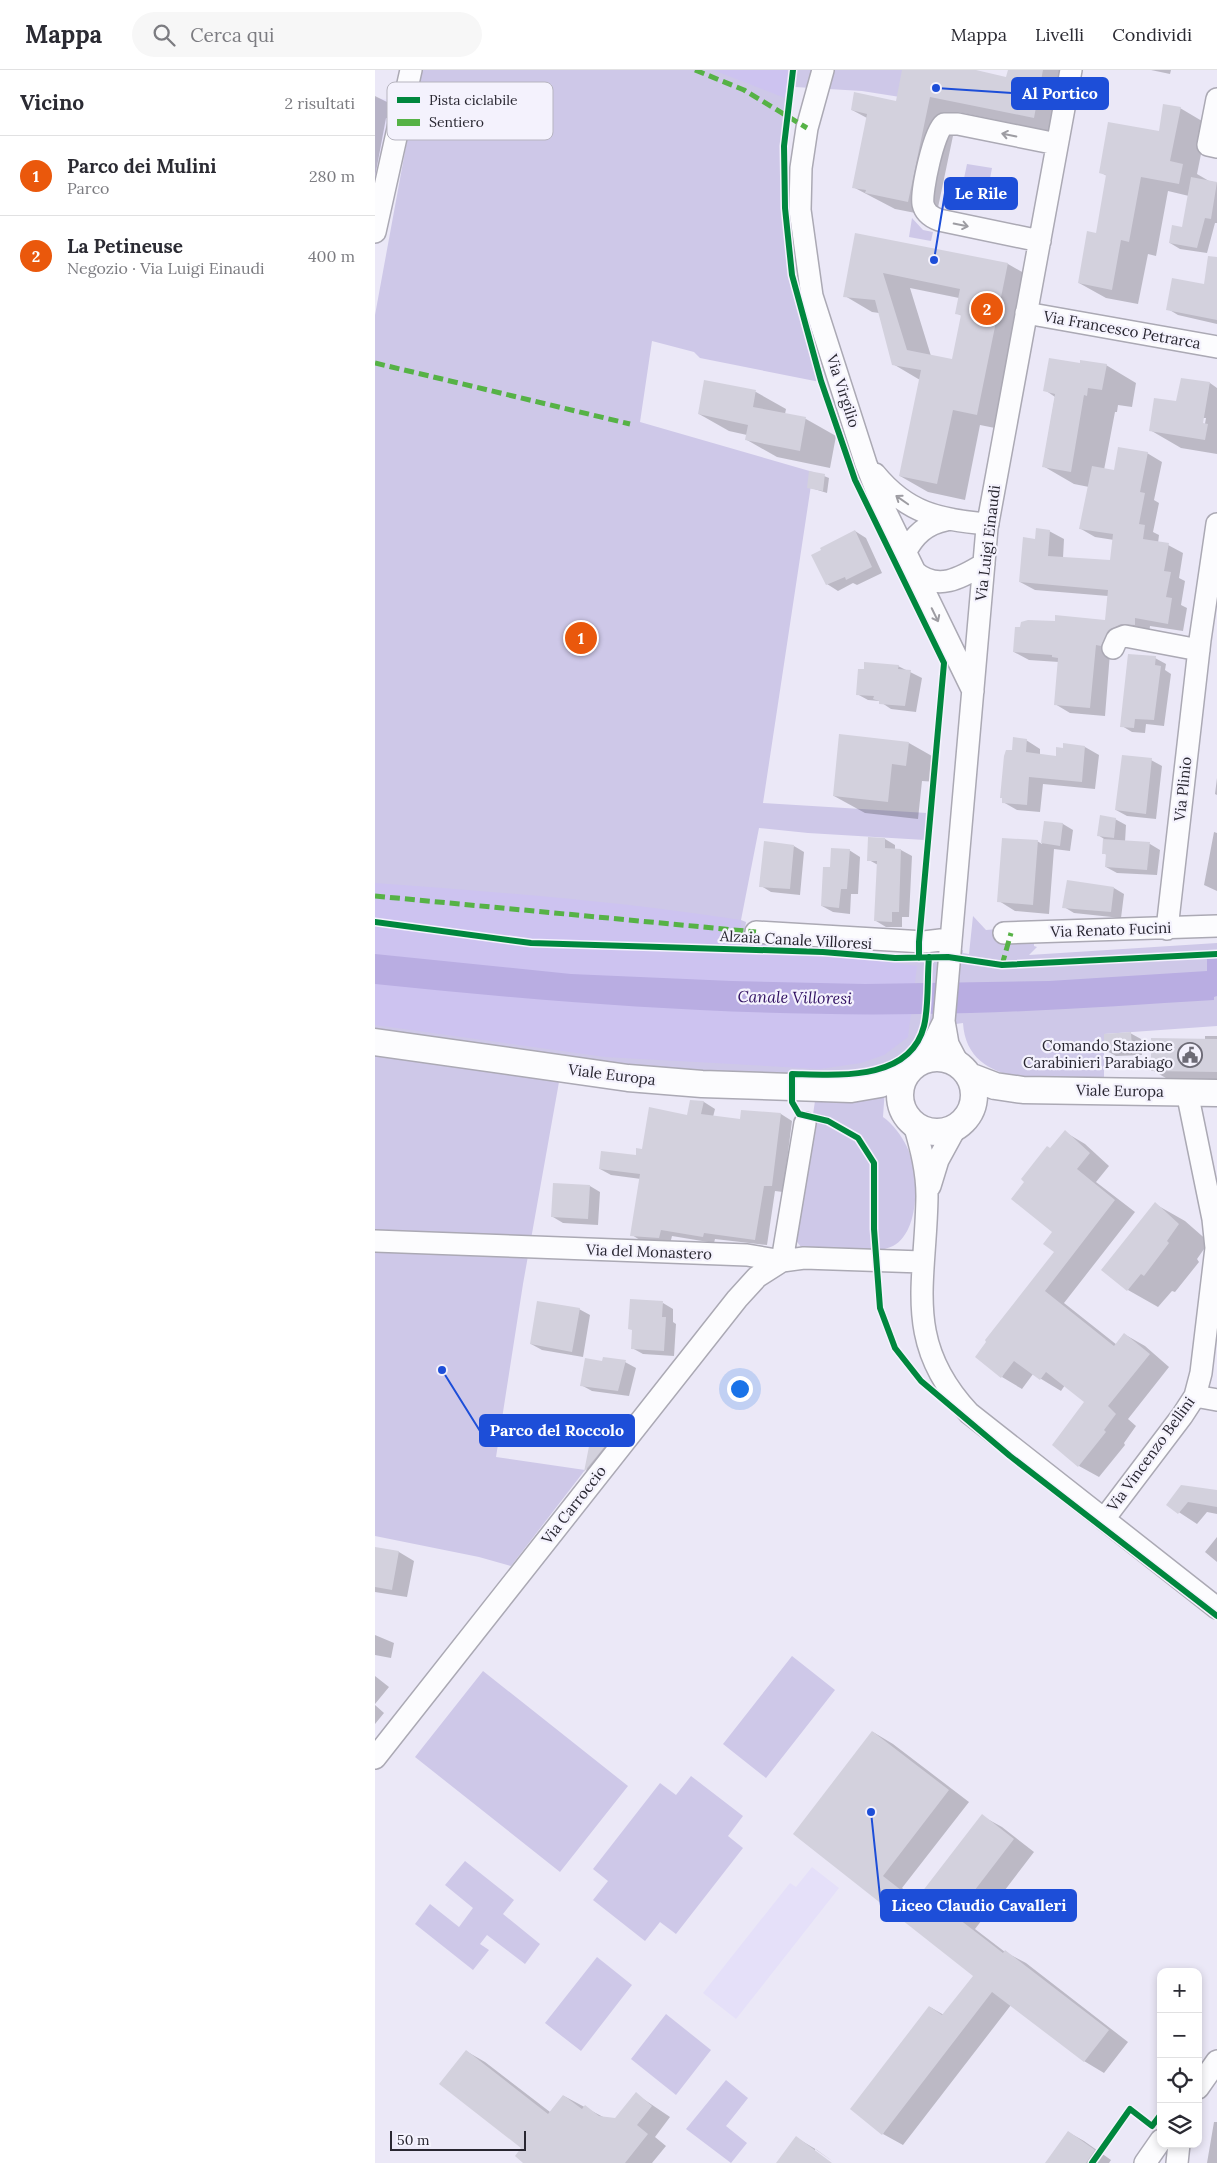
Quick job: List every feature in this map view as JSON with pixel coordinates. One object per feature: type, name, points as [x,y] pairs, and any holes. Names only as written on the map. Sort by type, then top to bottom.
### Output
[{"type":"street","name":"Via Virgilio","points":[[823,70],[807,128],[801,168],[800,210],[803,242],[813,296],[881,502],[973,692]]},
{"type":"street","name":"Via Luigi Einaudi","points":[[964,1070],[948,1044],[944,1021],[988,524],[1071,70]]},
{"type":"street","points":[[1217,99],[1208,145],[1217,147]]},
{"type":"street","points":[[1040,241],[939,220],[929,215],[923,201],[935,138],[940,127],[944,124],[958,124],[1057,144]]},
{"type":"street","points":[[375,232],[395,140]]},
{"type":"street","name":"Via Francesco Petrarca","points":[[1027,313],[1217,347]]},
{"type":"street","points":[[867,464],[886,487],[902,501],[931,516],[946,520],[988,524]]},
{"type":"street","points":[[946,520],[934,522],[919,532],[909,562],[928,580],[944,582],[964,576],[984,564]]},
{"type":"street","name":"Via Plinio","points":[[1167,929],[1205,644],[1217,524]]},
{"type":"street","points":[[1113,648],[1117,639],[1125,636],[1205,644]]},
{"type":"street","name":"Via Renato Fucini","points":[[1004,933],[1217,926]]},
{"type":"street","points":[[756,932],[919,942],[949,948]]},
{"type":"street","name":"Via Luigi Einaudi","points":[[913,1067],[933,1043],[944,1021]]},
{"type":"street","name":"Viale Europa","points":[[375,1042],[628,1078],[777,1088],[851,1089],[880,1084],[932,1058],[947,1059],[995,1086],[1023,1090],[1217,1093]]},
{"type":"street","points":[[913,1067],[901,1085],[900,1100],[910,1119],[924,1160],[927,1196],[921,1303],[928,1345],[936,1368],[950,1393],[969,1413],[1217,1608]]},
{"type":"street","points":[[927,1196],[938,1160],[973,1104],[974,1090],[964,1070]]},
{"type":"street","name":"Viale Europa","points":[[851,1089],[879,1100],[927,1131],[942,1132],[993,1101],[1023,1090]]},
{"type":"street","name":"Via Vincenzo Bellini","points":[[1104,1519],[1182,1416],[1195,1396],[1201,1372],[1216,1248],[1215,1220],[1187,1092]]},
{"type":"street","points":[[782,1260],[805,1123]]},
{"type":"street","name":"Via del Monastero","points":[[375,1241],[747,1256],[782,1260],[804,1258],[922,1262]]},
{"type":"street","name":"Via Carroccio","points":[[375,1758],[737,1299],[757,1277],[782,1260]]},
{"type":"street","points":[[1195,1396],[1217,1400]]},
{"type":"street","points":[[1202,2082],[1217,2061]]},
{"type":"street","points":[[1145,2163],[1157,2146]]},
{"type":"street","points":[[1177,2163],[1179,2148]]},
{"type":"shaded area","points":[[420,70],[904,70],[900,97],[862,91],[795,87],[786,90],[781,166],[789,209],[798,299],[825,383],[700,358],[694,352],[652,341],[640,422],[813,472],[763,803],[927,813],[925,840],[759,828],[741,920],[746,922],[741,956],[773,954],[934,963],[932,949],[963,950],[963,953],[969,954],[973,916],[986,930],[1034,926],[1034,946],[1037,947],[1029,955],[1217,943],[1217,1026],[1104,1034],[1104,1080],[1039,1079],[1017,1077],[997,1071],[980,1060],[968,1045],[963,1023],[941,1026],[885,1088],[883,1117],[897,1130],[907,1147],[914,1171],[915,1200],[909,1228],[893,1246],[885,1249],[863,1252],[804,1251],[795,1239],[817,1087],[551,1079],[559,1082],[523,1284],[496,1457],[585,1470],[511,1566],[479,1557],[375,1536],[375,315],[407,140],[553,140],[553,82],[418,82]]},
{"type":"shaded area","points":[[713,70],[789,70],[785,98]]},
{"type":"shaded area","points":[[375,98],[387,99],[387,124],[375,180]]},
{"type":"shaded area","points":[[967,164],[992,168],[987,194],[962,188]]},
{"type":"shaded area","points":[[912,218],[923,230],[933,232],[931,241],[909,237]]},
{"type":"shaded area","points":[[375,883],[604,902],[696,913],[741,920],[741,937],[833,944],[841,955],[917,966],[908,1037],[884,1055],[861,1063],[820,1069],[605,1057],[375,1025]]},
{"type":"shaded area","points":[[792,1656],[835,1690],[766,1778],[723,1744]]},
{"type":"shaded area","points":[[483,1671],[628,1786],[560,1872],[415,1757]]},
{"type":"shaded area","points":[[691,1776],[743,1816],[728,1836],[743,1848],[676,1934],[660,1922],[645,1941],[593,1900],[608,1881],[593,1869],[660,1783],[676,1795]]},
{"type":"shaded area","points":[[465,1861],[514,1900],[503,1914],[540,1944],[525,1964],[487,1935],[480,1944],[489,1950],[473,1970],[415,1924],[430,1904],[459,1927],[473,1908],[445,1885]]},
{"type":"shaded area","points":[[812,1867],[839,1888],[736,2019],[703,1993],[790,1883],[796,1887]]},
{"type":"shaded area","points":[[597,1957],[632,1985],[581,2051],[545,2023]]},
{"type":"shaded area","points":[[666,2014],[711,2050],[676,2095],[631,2059]]},
{"type":"shaded area","points":[[726,2080],[748,2098],[726,2126],[747,2143],[731,2163],[686,2129]]},
{"type":"water","name":"Canale Villoresi","points":[[375,954],[571,974],[732,981],[865,984],[1049,981],[1207,971],[1207,959],[1217,958],[1217,996],[1214,997],[1214,1000],[1069,1009],[959,1013],[854,1014],[717,1011],[580,1003],[375,984]]},
{"type":"building","points":[[902,70],[976,70],[1006,77],[1008,70],[1043,70],[1034,118],[930,97],[908,202],[865,193],[866,190],[852,188],[867,114],[851,110],[854,92],[896,101]]},
{"type":"building","points":[[1163,104],[1181,107],[1170,161],[1183,164],[1179,184],[1141,177],[1129,242],[1121,240],[1112,290],[1078,283],[1087,231],[1096,233],[1106,175],[1099,173],[1108,122],[1159,131]]},
{"type":"building","points":[[1191,177],[1217,182],[1211,219],[1205,218],[1197,248],[1169,243],[1172,225],[1182,227]]},
{"type":"building","points":[[855,233],[1008,263],[977,415],[953,410],[937,484],[899,476],[921,370],[892,365],[875,300],[843,297]],"holes":[[[883,273],[960,289],[955,314],[961,315],[952,359],[907,350]]]},
{"type":"building","points":[[1208,256],[1217,257],[1217,320],[1166,310],[1172,278],[1204,284]]},
{"type":"building","points":[[1049,358],[1080,363],[1080,360],[1107,364],[1102,390],[1088,388],[1087,396],[1084,395],[1071,472],[1042,467],[1055,394],[1043,391]]},
{"type":"building","points":[[1181,378],[1210,382],[1203,423],[1208,424],[1205,440],[1149,431],[1154,398],[1176,401]]},
{"type":"building","points":[[704,380],[756,390],[753,407],[806,417],[800,451],[745,440],[748,425],[698,414]]},
{"type":"building","points":[[1118,447],[1148,452],[1140,492],[1145,493],[1139,524],[1145,525],[1143,539],[1169,543],[1164,571],[1171,572],[1166,597],[1172,598],[1168,624],[1135,618],[1135,625],[1121,624],[1109,630],[1101,646],[1096,645],[1090,708],[1054,705],[1058,658],[1052,657],[1052,655],[1013,652],[1015,627],[1020,627],[1021,622],[1028,620],[1055,621],[1055,615],[1105,620],[1108,590],[1019,582],[1023,537],[1035,539],[1036,528],[1050,530],[1048,556],[1110,560],[1113,534],[1079,529],[1092,466],[1114,470]]},
{"type":"building","points":[[809,471],[825,474],[823,491],[807,488]]},
{"type":"building","points":[[855,530],[872,567],[846,580],[845,577],[826,585],[811,555],[821,550],[820,548]]},
{"type":"building","points":[[1128,654],[1156,656],[1155,665],[1161,666],[1154,720],[1135,719],[1134,728],[1120,727]]},
{"type":"building","points":[[864,662],[899,665],[898,669],[911,670],[905,706],[879,704],[879,701],[873,699],[874,696],[856,695],[858,669],[864,669]]},
{"type":"building","points":[[839,734],[909,742],[906,766],[892,764],[888,802],[833,796]]},
{"type":"building","points":[[1013,737],[1027,739],[1026,752],[1056,756],[1056,747],[1063,748],[1063,743],[1085,746],[1082,782],[1029,777],[1027,805],[1002,803],[1002,798],[1000,798],[1004,756],[1006,750],[1012,750]]},
{"type":"building","points":[[1122,755],[1152,758],[1146,814],[1115,810]]},
{"type":"building","points":[[1100,815],[1116,818],[1114,838],[1097,836]]},
{"type":"building","points":[[1044,821],[1063,823],[1060,846],[1041,843]]},
{"type":"building","points":[[868,837],[885,838],[885,848],[901,849],[899,912],[892,912],[892,922],[874,921],[877,861],[867,861]]},
{"type":"building","points":[[1002,838],[1038,840],[1033,905],[997,902]]},
{"type":"building","points":[[1103,839],[1150,842],[1147,870],[1105,867],[1106,854],[1102,854]]},
{"type":"building","points":[[764,841],[794,845],[790,889],[759,887]]},
{"type":"building","points":[[831,848],[850,849],[847,889],[841,889],[839,908],[821,906],[823,867],[830,867]]},
{"type":"building","points":[[1067,880],[1114,887],[1111,912],[1062,908]]},
{"type":"building","points":[[1131,1032],[1132,1050],[1104,1050],[1104,1034]]},
{"type":"building","points":[[1151,1038],[1217,1039],[1217,1072],[1151,1071]]},
{"type":"building","points":[[690,1100],[704,1101],[701,1114],[740,1119],[741,1110],[781,1113],[772,1186],[764,1186],[755,1240],[704,1233],[703,1237],[661,1230],[659,1238],[630,1236],[640,1174],[599,1169],[601,1151],[636,1155],[636,1148],[642,1149],[649,1107],[687,1115]]},
{"type":"building","points":[[1065,1130],[1090,1153],[1077,1169],[1115,1200],[1045,1291],[1114,1346],[1124,1333],[1150,1354],[1108,1406],[1116,1414],[1104,1430],[1106,1432],[1078,1467],[1052,1445],[1084,1402],[1046,1372],[1040,1380],[1014,1361],[1001,1378],[975,1357],[986,1342],[985,1340],[1054,1252],[1043,1244],[1052,1232],[1011,1199],[1024,1182],[1021,1179],[1047,1146],[1050,1148]]},
{"type":"building","points":[[553,1183],[590,1185],[588,1219],[551,1217]]},
{"type":"building","points":[[1155,1202],[1179,1224],[1167,1241],[1169,1243],[1144,1276],[1141,1274],[1127,1291],[1101,1270]]},
{"type":"building","points":[[630,1299],[663,1301],[662,1317],[666,1317],[664,1351],[631,1349],[632,1330],[628,1329]]},
{"type":"building","points":[[537,1301],[580,1308],[572,1352],[530,1344]]},
{"type":"building","points":[[603,1357],[626,1360],[618,1391],[580,1386],[585,1358],[602,1361]]},
{"type":"building","points":[[592,1431],[610,1440],[584,1472]]},
{"type":"building","points":[[1181,1485],[1217,1490],[1217,1507],[1188,1502],[1178,1514],[1166,1505]]},
{"type":"building","points":[[375,1547],[399,1551],[392,1590],[375,1587]]},
{"type":"building","points":[[872,1731],[949,1790],[883,1876],[915,1901],[982,1814],[1014,1839],[955,1916],[1003,1953],[1005,1950],[1109,2030],[1084,2062],[992,1992],[882,2135],[850,2109],[929,2006],[942,2015],[973,1976],[793,1834]]},
{"type":"building","points":[[466,2050],[548,2114],[563,2095],[582,2109],[585,2105],[599,2116],[615,2118],[636,2092],[652,2106],[637,2125],[648,2134],[625,2163],[523,2163],[515,2156],[521,2148],[439,2084]]},
{"type":"building","points":[[1068,2131],[1095,2150],[1086,2163],[1045,2163]]},
{"type":"building","points":[[796,2136],[832,2163],[776,2163]]},
{"type":"marked path","points":[[695,70],[744,90],[807,128]]},
{"type":"marked path","points":[[375,363],[630,424]]},
{"type":"marked path","points":[[375,896],[756,932]]},
{"type":"marked path","points":[[1002,965],[1011,933]]},
{"type":"cycle path","points":[[793,70],[784,146],[785,208],[792,275],[821,381],[855,480],[944,663],[919,958]]},
{"type":"cycle path","name":"Alzaia Canale Villoresi","points":[[375,922],[531,943],[823,952],[895,958],[948,957],[1002,965],[1217,954]]},
{"type":"cycle path","points":[[929,957],[926,1018],[916,1044],[904,1057],[888,1066],[869,1071],[829,1075],[792,1074],[792,1102],[799,1114],[828,1121],[858,1138],[874,1163],[874,1229],[880,1308],[895,1348],[921,1381],[1010,1456],[1217,1616]]},
{"type":"cycle path","points":[[1092,2163],[1130,2109],[1152,2126],[1157,2119]]},
{"type":"place","name":"Al Portico","points":[[936,88]]},
{"type":"place","name":"Le Rile","points":[[934,260]]},
{"type":"place","name":"La Petineuse","points":[[987,309]]},
{"type":"place","name":"Parco dei Mulini","points":[[581,638]]},
{"type":"place","name":"Comando Stazione Carabinieri Parabiago","points":[[1190,1055]]},
{"type":"place","name":"Parco del Roccolo","points":[[442,1370]]},
{"type":"place","name":"Liceo Claudio Cavalleri","points":[[871,1812]]}]
